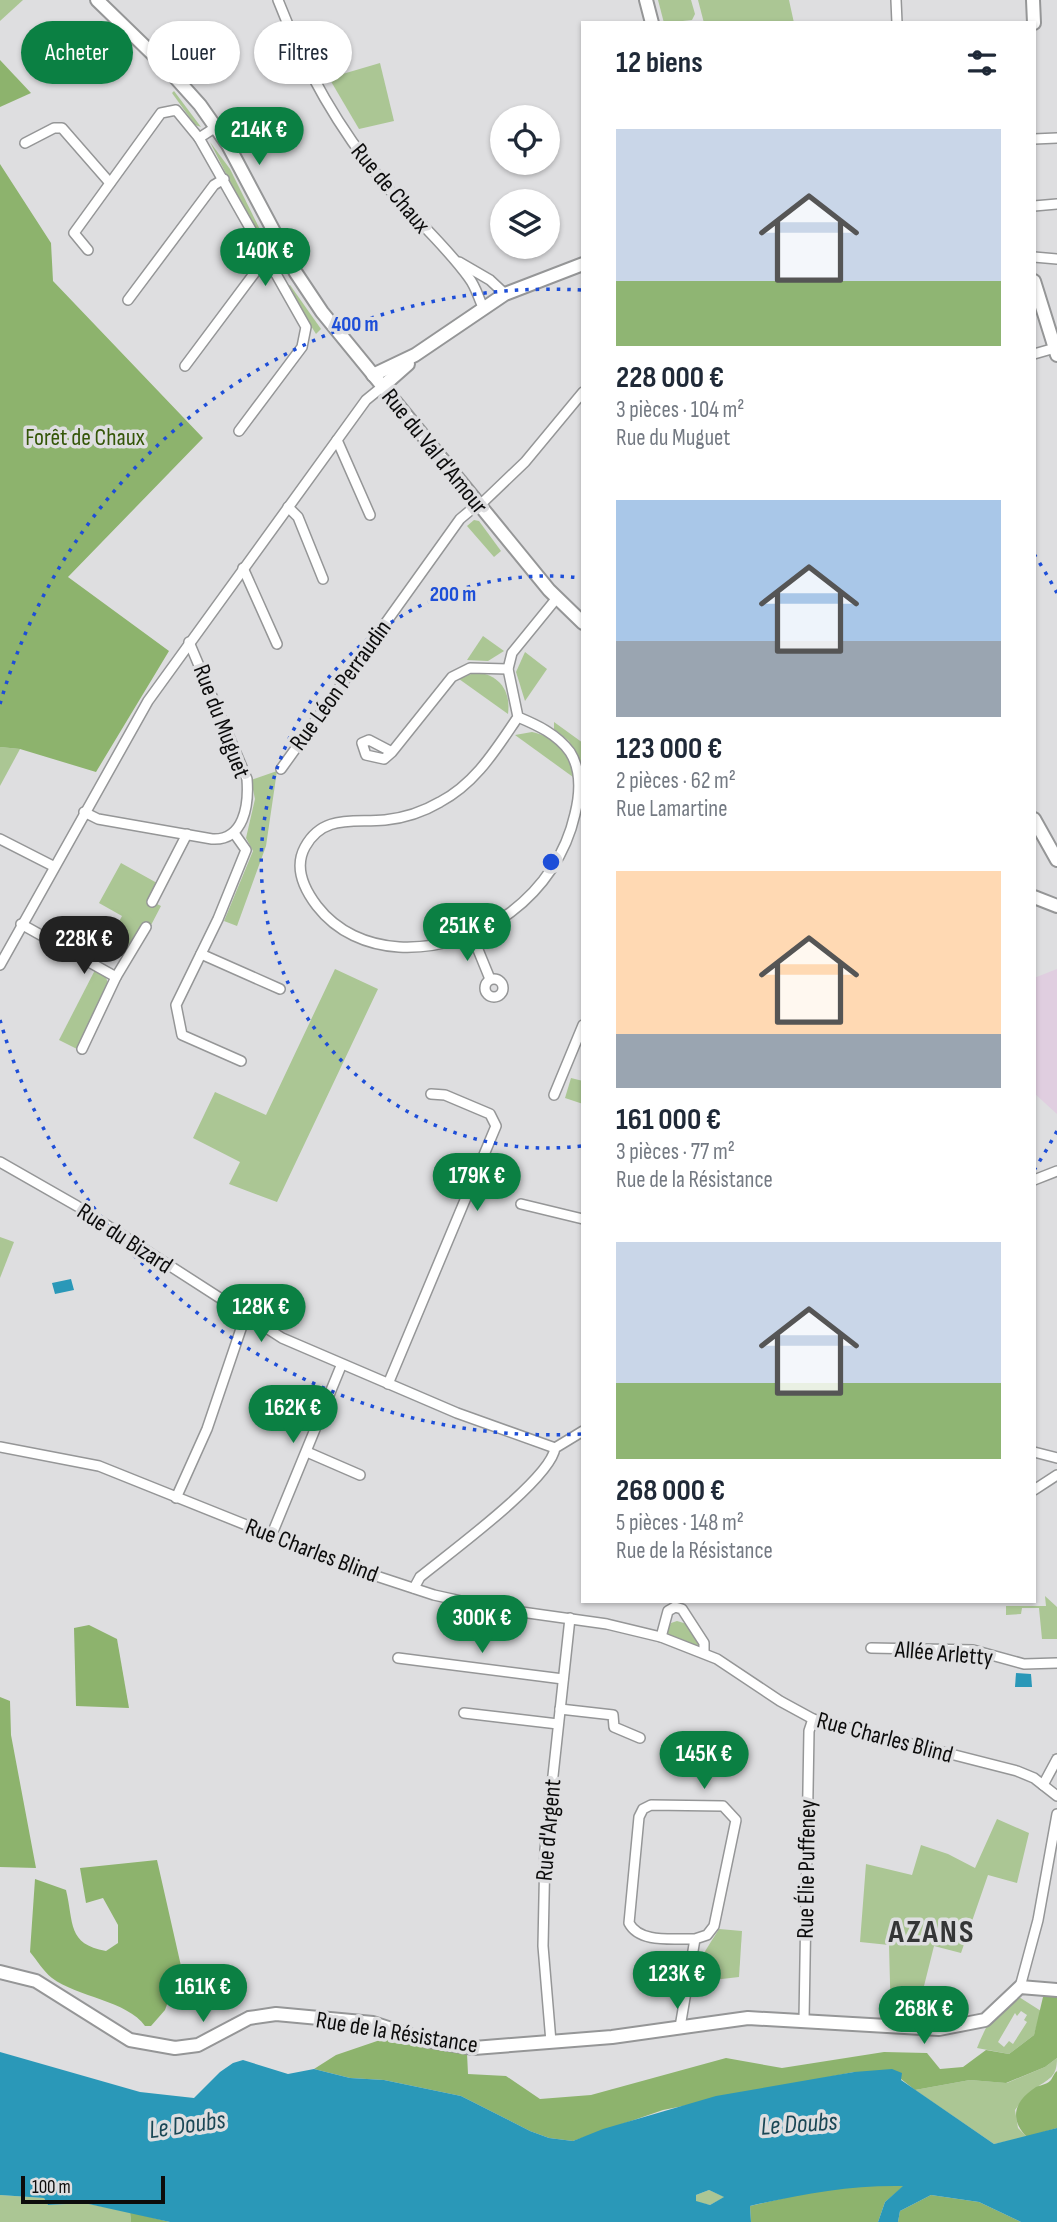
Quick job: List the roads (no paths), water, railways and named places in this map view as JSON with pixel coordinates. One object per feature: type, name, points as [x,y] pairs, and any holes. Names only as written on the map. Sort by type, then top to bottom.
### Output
[{"type":"street","name":"Rue du Val d'Amour","points":[[97,0],[185,86],[216,127],[296,273],[329,322],[556,599],[581,621]]},
{"type":"street","name":"Rue de Chaux","points":[[278,0],[302,55],[352,141],[403,205],[455,259],[477,289],[483,307]]},
{"type":"street","points":[[638,0],[643,21]]},
{"type":"street","points":[[646,0],[651,21]]},
{"type":"street","points":[[896,0],[897,21]]},
{"type":"street","points":[[1033,0],[1034,21]]},
{"type":"street","points":[[88,250],[74,233],[165,111],[172,109],[180,112],[224,179],[265,259],[306,327],[306,340],[239,432]]},
{"type":"street","points":[[199,138],[216,127]]},
{"type":"street","points":[[26,143],[54,128],[62,128],[110,183]]},
{"type":"street","points":[[1036,139],[1057,138]]},
{"type":"street","points":[[128,300],[214,185],[224,179]]},
{"type":"street","points":[[1036,206],[1057,204]]},
{"type":"street","points":[[1036,257],[1057,259]]},
{"type":"street","points":[[185,366],[256,267],[265,259]]},
{"type":"street","name":"Rue de Chaux","points":[[455,259],[490,280],[505,294]]},
{"type":"street","points":[[382,387],[415,355],[483,307],[505,294],[581,265]]},
{"type":"street","points":[[278,281],[296,273]]},
{"type":"street","points":[[1036,287],[1056,351],[1036,354]]},
{"type":"street","points":[[373,375],[415,355]]},
{"type":"street","name":"Rue du Muguet","points":[[0,965],[53,866],[148,701],[366,400],[382,387]]},
{"type":"street","name":"Rue Léon Perraudin","points":[[281,769],[460,519],[525,462],[579,405]]},
{"type":"street","points":[[337,440],[370,514]]},
{"type":"street","points":[[288,507],[298,517],[323,579]]},
{"type":"street","points":[[243,568],[277,644]]},
{"type":"street","points":[[518,717],[547,731],[569,752],[578,776],[576,809],[569,836],[545,879],[516,908],[472,935],[433,946],[379,945],[353,935],[329,919],[314,902],[301,873],[301,857],[316,832],[336,821],[400,817],[421,811],[454,794],[488,761],[518,717],[508,669],[512,653],[556,599]]},
{"type":"street","name":"Rue du Muguet","points":[[189,642],[247,779],[242,820],[234,833]]},
{"type":"street","points":[[391,752],[452,677],[470,668],[508,669]]},
{"type":"street","points":[[84,812],[98,819],[187,835],[216,839],[234,833],[246,850],[176,1005],[182,1035],[241,1061]]},
{"type":"street","points":[[1036,823],[1057,860]]},
{"type":"street","points":[[152,902],[187,835]]},
{"type":"street","points":[[0,839],[53,866]]},
{"type":"street","points":[[1036,898],[1057,906]]},
{"type":"street","points":[[21,924],[116,976]]},
{"type":"street","points":[[82,1049],[116,976],[146,927]]},
{"type":"street","points":[[472,935],[489,979]]},
{"type":"street","points":[[201,954],[280,989]]},
{"type":"street","points":[[554,1095],[581,1030]]},
{"type":"street","points":[[387,1384],[496,1126],[490,1114],[445,1095],[431,1094]]},
{"type":"street","name":"Rue du Bizard","points":[[0,1162],[77,1206],[282,1339],[341,1366],[510,1434],[555,1448]]},
{"type":"street","points":[[1036,1179],[1057,1171]]},
{"type":"street","points":[[521,1204],[581,1219]]},
{"type":"street","points":[[176,1498],[207,1429],[245,1317]]},
{"type":"street","points":[[272,1534],[341,1366]]},
{"type":"street","points":[[414,1588],[420,1577],[530,1482],[554,1457],[555,1448],[581,1432]]},
{"type":"street","name":"Rue Charles Blind","points":[[0,1447],[85,1462],[414,1588],[467,1603],[570,1618],[662,1637],[704,1653],[813,1719],[1017,1771],[1043,1784],[1057,1796]]},
{"type":"street","points":[[307,1452],[360,1475]]},
{"type":"street","points":[[1036,1453],[1057,1458]]},
{"type":"street","points":[[1036,1488],[1057,1475]]},
{"type":"street","points":[[662,1637],[668,1611],[675,1607],[682,1609],[704,1643],[704,1653]]},
{"type":"street","name":"Rue d'Argent","points":[[551,2042],[543,1946],[543,1893],[548,1809],[570,1618]]},
{"type":"street","name":"Allée Arletty","points":[[871,1648],[973,1650],[1024,1664],[1057,1663]]},
{"type":"street","points":[[398,1658],[563,1679]]},
{"type":"street","points":[[561,1709],[613,1715],[614,1727],[640,1738]]},
{"type":"street","points":[[464,1713],[558,1724]]},
{"type":"street","name":"Rue Élie Puffeney","points":[[804,2020],[806,1818],[809,1731],[813,1719]]},
{"type":"street","points":[[1043,1784],[1057,1759]]},
{"type":"street","points":[[651,1804],[723,1806],[736,1820],[714,1926],[707,1935],[695,1938],[645,1937],[633,1931],[629,1923],[639,1817],[643,1809],[651,1804]]},
{"type":"street","points":[[1057,1814],[1038,1920],[1020,1987],[1057,1990]]},
{"type":"street","points":[[680,2027],[695,1938]]},
{"type":"street","name":"Rue de la Résistance","points":[[0,1972],[36,1981],[62,1995],[119,2035],[160,2047],[198,2045],[237,2022],[276,2014],[373,2023],[457,2047],[612,2037],[748,2018],[925,2029],[954,2028],[985,2020],[1020,1987]]},
{"type":"water","points":[[71,1279],[74,1290],[55,1294],[52,1283]]},
{"type":"water","points":[[1016,1673],[1031,1674],[1032,1687],[1015,1687]]},
{"type":"water","name":"Le Doubs","points":[[0,2052],[140,2092],[194,2098],[220,2072],[243,2060],[288,2074],[314,2069],[350,2078],[384,2080],[461,2096],[530,2131],[549,2138],[573,2141],[603,2129],[716,2096],[854,2072],[892,2069],[902,2073],[901,2080],[994,2144],[1057,2128],[1057,2222],[1021,2222],[979,2202],[931,2195],[900,2211],[898,2222],[878,2222],[885,2202],[903,2186],[826,2191],[750,2206],[751,2222],[170,2222],[84,2203],[48,2205],[44,2198],[0,2195]],"holes":[[[709,2190],[724,2197],[710,2205],[696,2201],[696,2195]]]},
{"type":"district","name":"AZANS","points":[[932,1931]]},
{"type":"park label","name":"Forêt de Chaux","points":[[85,437]]}]
